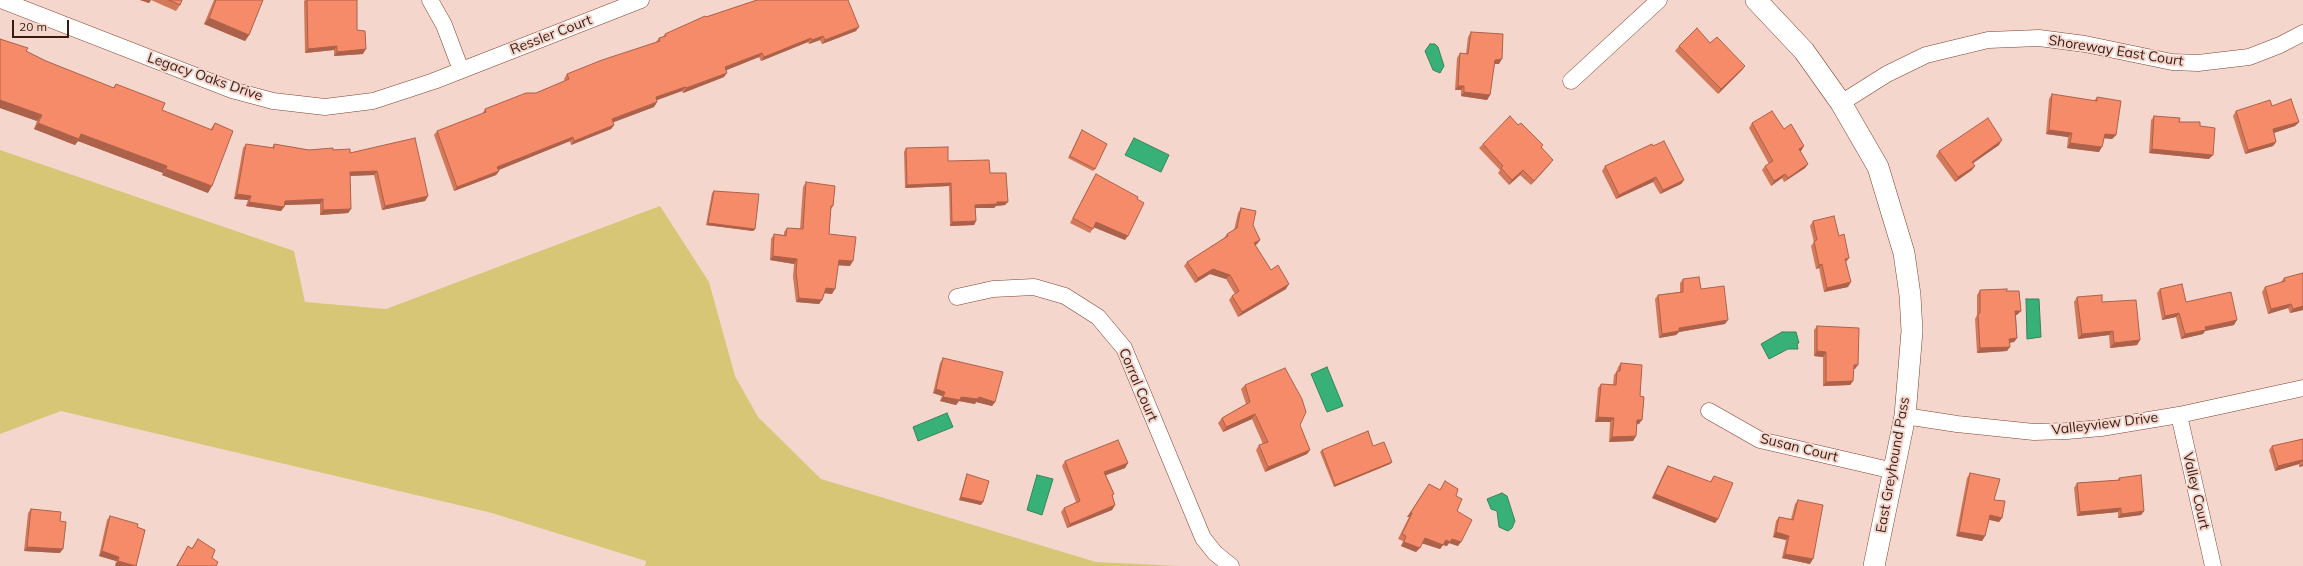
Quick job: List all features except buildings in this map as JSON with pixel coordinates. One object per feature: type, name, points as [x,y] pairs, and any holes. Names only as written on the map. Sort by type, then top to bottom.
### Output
[{"type":"street","name":"Legacy Oaks Drive","points":[[1,0],[232,90],[273,101],[326,106],[373,101],[434,81],[461,70]]},
{"type":"street","points":[[430,0],[444,25],[461,70]]},
{"type":"street","name":"Ressler Court","points":[[461,70],[641,0]]},
{"type":"street","points":[[1571,81],[1659,0]]},
{"type":"street","name":"East Greyhound Pass","points":[[1756,0],[1804,51],[1841,103],[1878,167],[1904,253],[1910,295],[1912,331],[1905,416],[1874,566]]},
{"type":"street","name":"Shoreway East Court","points":[[1841,103],[1887,74],[1926,56],[1988,40],[2039,38],[2085,44],[2172,62],[2198,63],[2249,57],[2280,45],[2303,33]]},
{"type":"street","name":"Corral Court","points":[[957,297],[992,289],[1034,287],[1065,296],[1098,317],[1124,348],[1203,538],[1215,553],[1231,566]]},
{"type":"street","name":"Valleyview Drive","points":[[1905,416],[1957,424],[2034,432],[2101,428],[2180,415],[2303,388]]},
{"type":"street","name":"Susan Court","points":[[1709,411],[1760,440],[1894,471]]},
{"type":"street","name":"Valley Court","points":[[2180,415],[2213,566]]},
{"type":"shaded area","points":[[1430,44],[1435,44],[1438,47],[1444,66],[1440,73],[1433,70],[1425,51]]},
{"type":"shaded area","points":[[1134,138],[1169,155],[1161,172],[1125,155]]},
{"type":"shaded area","points":[[0,150],[294,251],[305,302],[386,309],[660,206],[709,282],[735,376],[758,417],[821,479],[1096,562],[1179,566],[645,566],[646,561],[492,513],[61,411],[0,434]]},
{"type":"shaded area","points":[[2026,299],[2039,299],[2041,337],[2027,339]]},
{"type":"shaded area","points":[[1782,332],[1796,332],[1799,343],[1797,343],[1798,349],[1788,349],[1769,359],[1761,344]]},
{"type":"shaded area","points":[[1327,367],[1343,406],[1327,412],[1311,374]]},
{"type":"shaded area","points":[[947,413],[953,427],[918,441],[913,427]]},
{"type":"shaded area","points":[[1037,475],[1053,479],[1042,515],[1027,510]]},
{"type":"shaded area","points":[[1502,493],[1507,496],[1515,521],[1512,528],[1508,531],[1499,527],[1497,511],[1491,509],[1487,499]]}]
